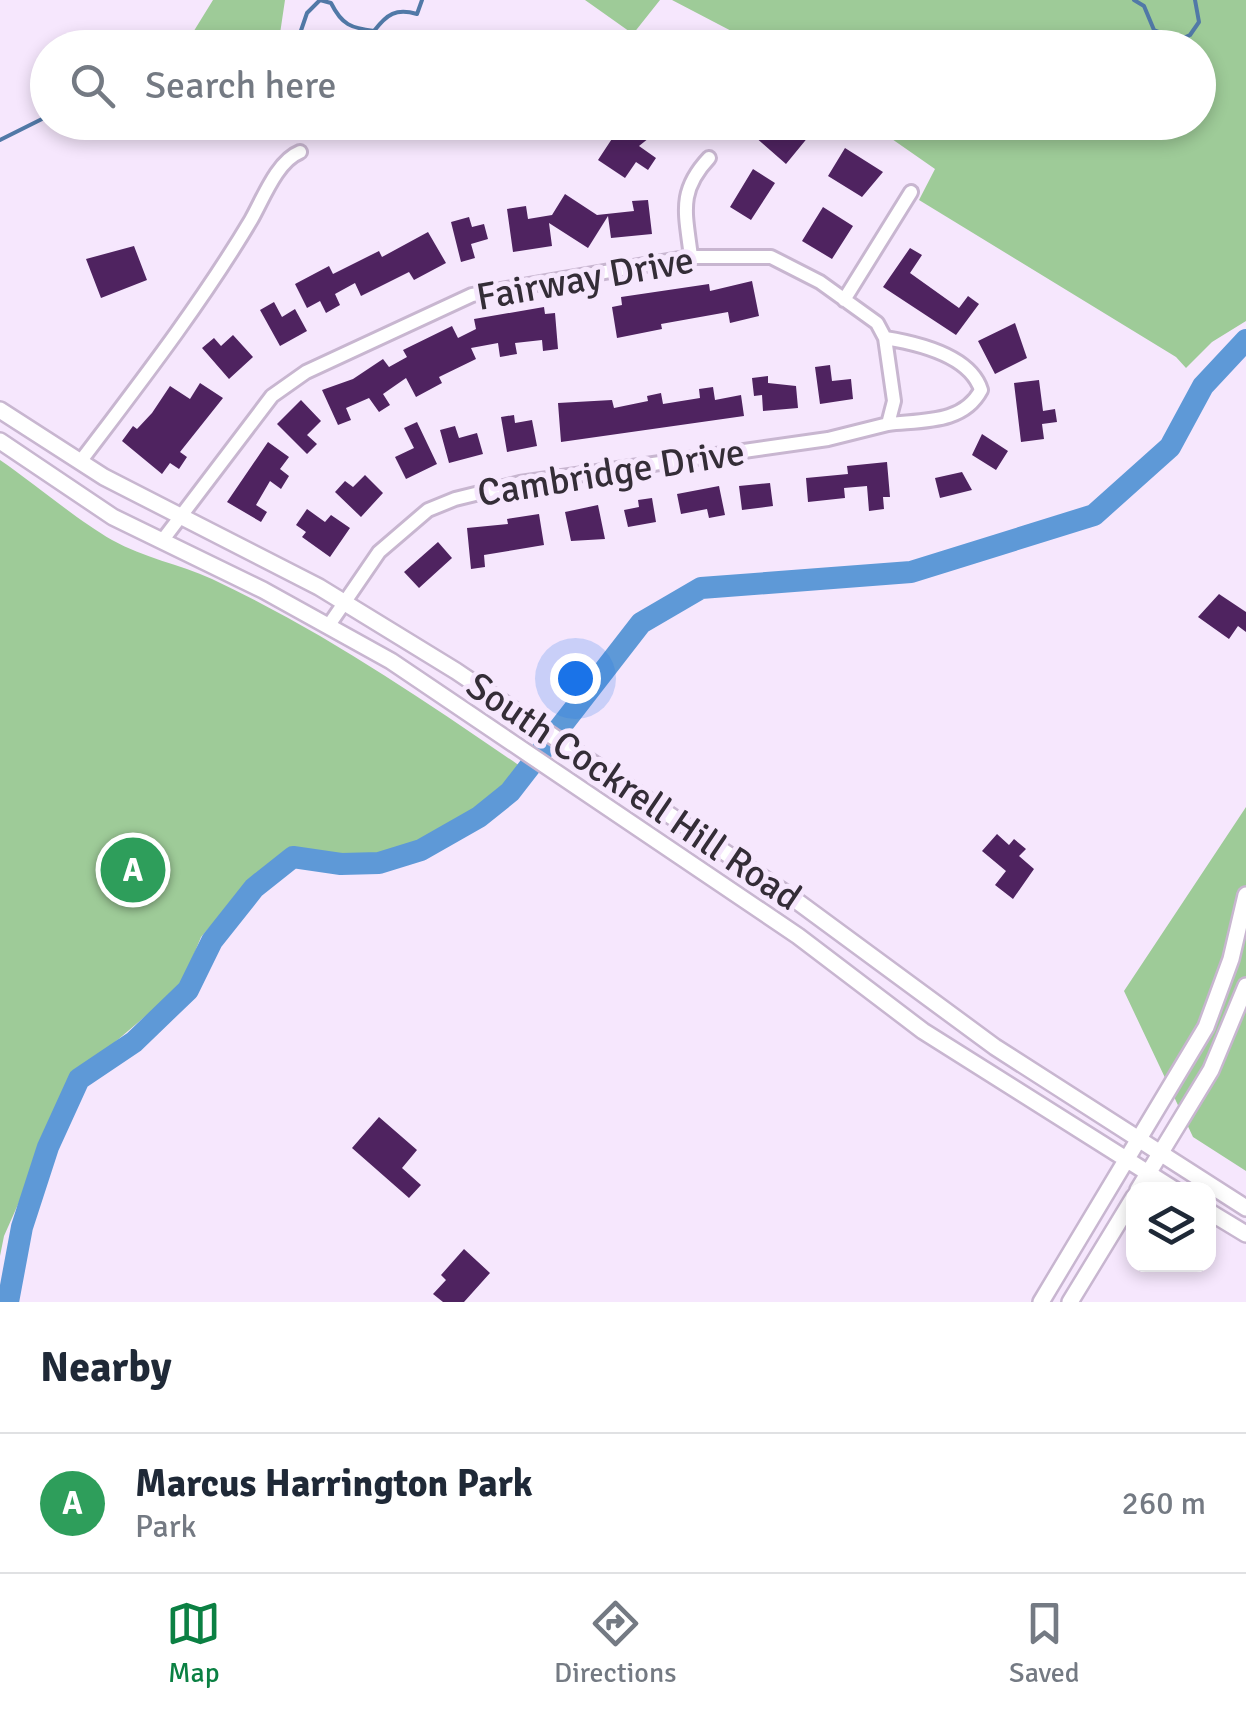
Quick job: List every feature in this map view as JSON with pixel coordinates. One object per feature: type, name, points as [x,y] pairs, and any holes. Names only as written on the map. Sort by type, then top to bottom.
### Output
[{"type":"main road","name":"South Cockrell Hill Road","points":[[0,410],[80,462],[344,602],[505,704],[815,914],[938,1008],[1246,1208]]},
{"type":"main road","name":"South Cockrell Hill Road","points":[[0,441],[65,488],[329,625],[490,727],[798,936],[923,1031],[1162,1182]]},
{"type":"main road","points":[[196,558],[213,532]]},
{"type":"main road","points":[[1041,1302],[1206,1027],[1230,959],[1246,895]]},
{"type":"main road","points":[[798,936],[815,914]]},
{"type":"main road","points":[[1143,1182],[1211,1070],[1246,986]]},
{"type":"main road","points":[[1070,1302],[1126,1210]]},
{"type":"main road","points":[[1216,1215],[1246,1234]]},
{"type":"street","points":[[80,462],[216,274],[274,179],[292,155],[300,152]]},
{"type":"street","points":[[692,256],[686,192],[691,177],[709,158]]},
{"type":"street","points":[[888,424],[894,402],[884,338],[877,322],[844,300],[911,192]]},
{"type":"street","name":"Fairway Drive","points":[[162,541],[272,396],[306,372],[472,294],[692,256],[771,258],[844,300]]},
{"type":"street","name":"Cambridge Drive","points":[[329,625],[379,552],[403,528],[454,499],[520,483],[828,439],[888,424],[949,417],[974,403],[981,390],[977,379],[926,344],[884,338]]},
{"type":"green space","points":[[213,0],[285,0],[281,30],[194,30]]},
{"type":"green space","points":[[585,0],[660,0],[636,30],[627,30]]},
{"type":"green space","points":[[672,0],[1246,0],[1246,321],[1212,342],[1186,368],[1176,357],[919,200],[935,169],[893,140],[1216,140],[1216,30],[729,30]]},
{"type":"green space","points":[[0,460],[112,540],[212,579],[292,620],[408,690],[520,766],[475,809],[415,846],[367,858],[292,850],[250,882],[201,937],[181,986],[75,1076],[4,1236],[0,1256]]},
{"type":"green space","points":[[1246,807],[1246,1171],[1193,1137],[1124,991]]},
{"type":"building","points":[[611,140],[646,140],[639,146],[656,158],[648,170],[636,162],[625,178],[598,160]]},
{"type":"building","points":[[759,140],[806,140],[786,164]]},
{"type":"building","points":[[845,148],[883,172],[862,197],[828,176]]},
{"type":"building","points":[[753,169],[775,183],[751,220],[730,207]]},
{"type":"building","points":[[565,194],[597,215],[634,211],[632,201],[648,200],[652,234],[611,238],[608,216],[588,248],[549,223],[552,246],[513,252],[507,209],[526,206],[528,219],[552,215]]},
{"type":"building","points":[[823,207],[853,226],[832,259],[802,241]]},
{"type":"building","points":[[469,217],[472,227],[484,224],[488,239],[471,244],[475,258],[461,262],[451,222]]},
{"type":"building","points":[[428,232],[446,263],[414,280],[409,272],[361,296],[355,283],[335,294],[340,305],[326,313],[320,301],[307,308],[295,284],[329,266],[333,274],[379,251],[382,257]]},
{"type":"building","points":[[134,246],[147,280],[101,298],[86,259]]},
{"type":"building","points":[[910,248],[922,255],[910,273],[959,308],[968,296],[979,304],[956,335],[883,287]]},
{"type":"building","points":[[752,281],[759,316],[730,323],[728,312],[661,324],[662,329],[617,338],[612,307],[622,305],[621,297],[709,284],[710,291]]},
{"type":"building","points":[[274,302],[282,317],[295,309],[307,331],[280,346],[260,310]]},
{"type":"building","points":[[544,307],[545,314],[555,313],[558,349],[543,351],[542,340],[515,343],[517,354],[500,357],[498,343],[471,348],[476,359],[439,377],[442,383],[416,397],[406,378],[383,394],[390,405],[379,412],[369,398],[346,408],[351,420],[338,425],[322,390],[353,379],[383,359],[389,367],[407,357],[403,350],[452,326],[458,338],[476,329],[474,319]]},
{"type":"building","points":[[1015,323],[1027,358],[995,374],[978,341]]},
{"type":"building","points":[[233,335],[253,357],[229,379],[202,348],[214,338],[221,346]]},
{"type":"building","points":[[830,365],[832,381],[851,379],[853,399],[820,404],[815,367]]},
{"type":"building","points":[[768,376],[768,383],[796,386],[798,408],[763,411],[762,395],[754,396],[752,378]]},
{"type":"building","points":[[1039,380],[1043,411],[1055,409],[1057,422],[1042,424],[1044,439],[1021,442],[1014,383]]},
{"type":"building","points":[[200,383],[223,398],[180,452],[187,457],[179,469],[170,463],[162,474],[122,441],[133,426],[137,429],[152,413],[170,386],[190,399]]},
{"type":"building","points":[[713,387],[715,400],[741,395],[744,416],[561,442],[558,403],[612,400],[614,408],[648,401],[647,396],[661,393],[663,404],[700,398],[699,389]]},
{"type":"building","points":[[301,400],[321,421],[307,435],[317,444],[307,454],[277,424]]},
{"type":"building","points":[[514,415],[515,423],[532,420],[537,446],[507,452],[501,417]]},
{"type":"building","points":[[417,422],[437,464],[406,479],[395,457],[414,448],[404,428]]},
{"type":"building","points":[[455,426],[459,438],[477,433],[483,454],[449,463],[440,430]]},
{"type":"building","points":[[982,434],[1008,451],[996,470],[972,455]]},
{"type":"building","points":[[268,442],[289,457],[280,469],[289,476],[281,489],[270,481],[256,505],[267,512],[261,522],[227,502]]},
{"type":"building","points":[[887,462],[890,497],[883,497],[884,509],[869,511],[867,486],[844,488],[845,498],[808,502],[806,478],[848,474],[847,466]]},
{"type":"building","points":[[962,472],[972,490],[940,498],[935,478]]},
{"type":"building","points":[[365,475],[383,493],[361,517],[335,492],[345,481],[353,487]]},
{"type":"building","points":[[770,483],[773,506],[742,510],[739,486]]},
{"type":"building","points":[[719,486],[725,515],[709,518],[707,509],[681,514],[677,494]]},
{"type":"building","points":[[652,498],[656,522],[628,527],[624,510],[639,507],[638,500]]},
{"type":"building","points":[[598,505],[605,539],[571,541],[565,512]]},
{"type":"building","points":[[307,509],[325,522],[331,515],[350,528],[330,557],[302,537],[306,532],[296,525]]},
{"type":"building","points":[[539,514],[544,545],[484,555],[485,567],[471,569],[467,528],[508,524],[507,519]]},
{"type":"building","points":[[438,542],[452,558],[419,588],[404,572]]},
{"type":"building","points":[[1219,594],[1246,612],[1246,632],[1238,626],[1229,639],[1198,617]]},
{"type":"building","points":[[997,834],[1009,845],[1014,839],[1026,849],[1019,856],[1034,869],[1013,899],[995,885],[1006,871],[982,851]]},
{"type":"building","points":[[379,1117],[417,1150],[402,1168],[421,1185],[409,1198],[352,1148]]},
{"type":"building","points":[[464,1249],[490,1273],[464,1302],[443,1302],[433,1294],[446,1280],[441,1275]]},
{"type":"waterway","points":[[301,30],[307,13],[320,0],[331,3],[348,24],[369,30]]},
{"type":"waterway","points":[[375,30],[392,14],[417,14],[422,0]]},
{"type":"waterway","points":[[1134,0],[1144,6],[1154,30]]},
{"type":"waterway","points":[[1193,30],[1199,22],[1195,0]]},
{"type":"waterway","points":[[0,140],[30,125]]},
{"type":"waterway","points":[[8,1302],[22,1227],[48,1147],[79,1079],[134,1042],[188,990],[212,941],[254,888],[293,857],[341,864],[379,863],[421,850],[479,817],[510,792],[641,623],[701,588],[911,572],[1094,515],[1170,447],[1203,386],[1246,340]]},
{"type":"place","name":"Marcus Harrington Park","points":[[133,870]]}]
